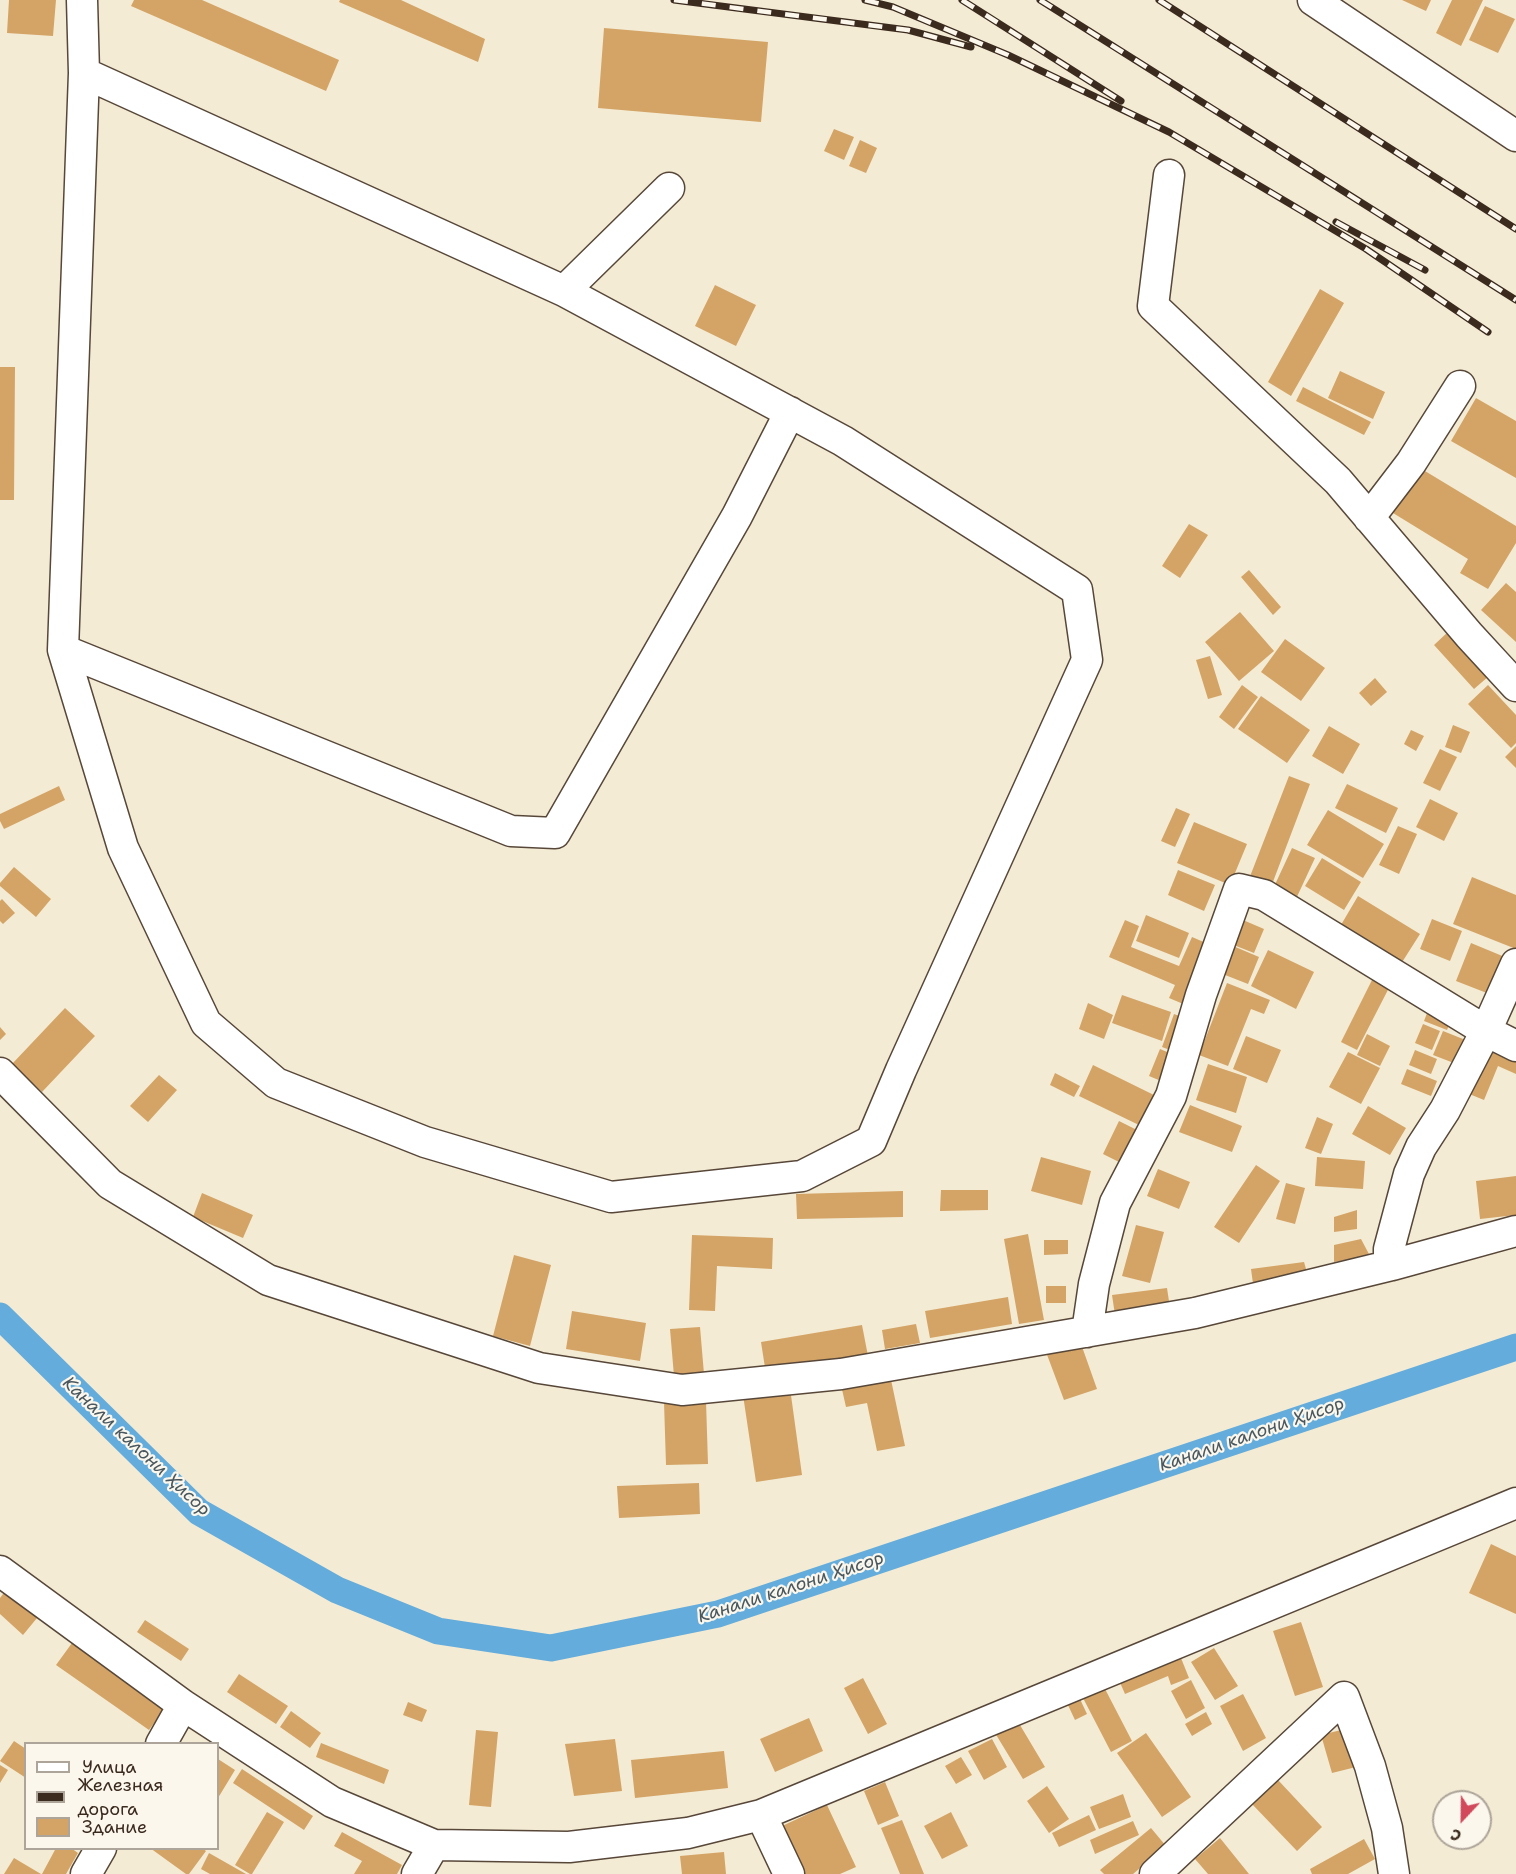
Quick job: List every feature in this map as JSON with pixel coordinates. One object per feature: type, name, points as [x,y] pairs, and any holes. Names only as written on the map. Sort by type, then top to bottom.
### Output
[{"type":"street","points":[[82,0],[84,73],[63,650],[123,848],[206,1023],[276,1083],[425,1142],[611,1197],[802,1176],[871,1141],[1086,660],[1077,590],[843,441],[564,291],[84,73]]},
{"type":"street","points":[[1312,0],[1516,136]]},
{"type":"street","points":[[1169,175],[1153,306],[1338,481],[1469,635],[1516,686]]},
{"type":"street","points":[[564,291],[669,188]]},
{"type":"street","points":[[1369,518],[1411,463],[1460,386]]},
{"type":"street","points":[[63,650],[511,831],[555,833],[737,516],[790,412]]},
{"type":"street","points":[[1086,1332],[1094,1284],[1115,1203],[1171,1096],[1201,995],[1239,889],[1264,896],[1486,1031],[1516,1046]]},
{"type":"street","points":[[1392,1265],[1389,1249],[1409,1174],[1421,1147],[1445,1110],[1486,1031],[1516,964]]},
{"type":"street","points":[[0,1073],[110,1184],[268,1280],[539,1368],[682,1390],[841,1374],[1195,1313],[1392,1265],[1516,1231]]},
{"type":"street","points":[[0,1571],[183,1705],[332,1802],[434,1845],[569,1847],[688,1833],[761,1815],[1516,1503]]},
{"type":"street","points":[[1155,1874],[1344,1697],[1370,1766],[1387,1828],[1394,1874]]},
{"type":"street","points":[[162,1742],[183,1705]]},
{"type":"street","points":[[761,1815],[789,1874]]},
{"type":"street","points":[[417,1874],[434,1845]]},
{"type":"street","points":[[86,1874],[100,1850]]},
{"type":"building","points":[[9,0],[56,0],[53,36],[7,33]]},
{"type":"building","points":[[134,0],[202,0],[339,60],[326,91],[131,6]]},
{"type":"building","points":[[340,0],[401,0],[485,39],[478,62],[339,2]]},
{"type":"building","points":[[1402,0],[1431,0],[1426,11]]},
{"type":"building","points":[[1452,0],[1483,0],[1461,46],[1436,33]]},
{"type":"building","points":[[1485,6],[1515,19],[1498,53],[1469,40]]},
{"type":"building","points":[[604,28],[768,42],[761,122],[598,108]]},
{"type":"building","points":[[834,129],[854,137],[844,160],[824,151]]},
{"type":"building","points":[[860,140],[877,148],[866,173],[849,166]]},
{"type":"building","points":[[715,285],[756,305],[736,346],[695,326]]},
{"type":"building","points":[[1320,289],[1344,303],[1291,396],[1268,382]]},
{"type":"building","points":[[0,367],[15,367],[14,500],[0,500]]},
{"type":"building","points":[[1340,371],[1385,392],[1373,419],[1328,398]]},
{"type":"building","points":[[1303,387],[1371,422],[1364,435],[1296,401]]},
{"type":"building","points":[[1476,398],[1516,421],[1516,478],[1451,441]]},
{"type":"building","points":[[1420,468],[1516,526],[1516,543],[1488,589],[1460,573],[1468,559],[1393,513]]},
{"type":"building","points":[[1189,524],[1208,535],[1180,578],[1162,566]]},
{"type":"building","points":[[1249,570],[1281,607],[1273,615],[1241,577]]},
{"type":"building","points":[[1506,583],[1516,592],[1516,642],[1481,610]]},
{"type":"building","points":[[1240,612],[1274,651],[1239,681],[1205,642]]},
{"type":"building","points":[[1449,631],[1489,676],[1474,689],[1434,645]]},
{"type":"building","points":[[1285,639],[1325,668],[1301,701],[1261,672]]},
{"type":"building","points":[[1210,656],[1222,695],[1208,699],[1196,660]]},
{"type":"building","points":[[1375,678],[1387,692],[1371,706],[1359,693]]},
{"type":"building","points":[[1242,685],[1258,697],[1234,729],[1219,717]]},
{"type":"building","points":[[1488,685],[1516,715],[1516,743],[1511,748],[1468,704]]},
{"type":"building","points":[[1261,696],[1310,730],[1287,763],[1238,729]]},
{"type":"building","points":[[1453,725],[1470,732],[1461,753],[1445,747]]},
{"type":"building","points":[[1329,726],[1360,744],[1343,774],[1312,756]]},
{"type":"building","points":[[1411,730],[1424,736],[1416,751],[1404,744]]},
{"type":"building","points":[[1516,746],[1516,768],[1505,757]]},
{"type":"building","points":[[1440,749],[1457,757],[1440,791],[1423,783]]},
{"type":"building","points":[[1289,776],[1310,784],[1271,887],[1249,879]]},
{"type":"building","points":[[1347,784],[1398,808],[1386,833],[1335,808]]},
{"type":"building","points":[[59,786],[65,800],[4,829],[0,821],[0,814]]},
{"type":"building","points":[[1430,799],[1458,813],[1444,841],[1416,827]]},
{"type":"building","points":[[1176,808],[1190,814],[1175,847],[1161,841]]},
{"type":"building","points":[[1328,810],[1384,844],[1363,878],[1307,845]]},
{"type":"building","points":[[1194,822],[1247,844],[1230,885],[1177,863]]},
{"type":"building","points":[[1398,826],[1417,834],[1399,874],[1379,865]]},
{"type":"building","points":[[1292,848],[1315,858],[1295,901],[1272,891]]},
{"type":"building","points":[[1322,858],[1361,882],[1344,910],[1305,886]]},
{"type":"building","points":[[14,867],[51,899],[36,917],[0,886]]},
{"type":"building","points":[[1178,870],[1215,885],[1204,911],[1168,895]]},
{"type":"building","points":[[1472,877],[1516,895],[1516,949],[1453,924]]},
{"type":"building","points":[[1358,896],[1420,934],[1399,967],[1338,930]]},
{"type":"building","points":[[2,899],[15,913],[3,924],[0,921],[0,901]]},
{"type":"building","points":[[1146,915],[1189,933],[1179,958],[1136,941]]},
{"type":"building","points":[[1236,917],[1264,929],[1254,953],[1226,942]]},
{"type":"building","points":[[1432,919],[1462,931],[1450,961],[1420,949]]},
{"type":"building","points":[[1125,920],[1139,926],[1131,947],[1179,966],[1192,937],[1213,946],[1188,1006],[1169,998],[1175,985],[1109,957]]},
{"type":"building","points":[[1226,943],[1259,957],[1248,984],[1215,971]]},
{"type":"building","points":[[1471,943],[1512,960],[1497,997],[1456,981]]},
{"type":"building","points":[[1268,950],[1314,972],[1296,1009],[1251,986]]},
{"type":"building","points":[[1374,976],[1391,984],[1357,1050],[1341,1042]]},
{"type":"building","points":[[1227,983],[1270,1000],[1264,1014],[1251,1009],[1228,1066],[1199,1055]]},
{"type":"building","points":[[1122,995],[1171,1012],[1162,1041],[1112,1023]]},
{"type":"building","points":[[1088,1003],[1113,1015],[1104,1039],[1079,1029]]},
{"type":"building","points":[[65,1008],[95,1036],[42,1092],[12,1064]]},
{"type":"building","points":[[1429,1008],[1452,1018],[1447,1030],[1424,1021]]},
{"type":"building","points":[[1174,1014],[1190,1020],[1178,1053],[1162,1047]]},
{"type":"building","points":[[1423,1024],[1440,1031],[1432,1050],[1415,1043]]},
{"type":"building","points":[[0,1027],[6,1034],[0,1040]]},
{"type":"building","points":[[1443,1031],[1468,1041],[1459,1065],[1433,1055]]},
{"type":"building","points":[[1367,1034],[1390,1046],[1380,1066],[1357,1055]]},
{"type":"building","points":[[1246,1036],[1281,1050],[1267,1083],[1233,1069]]},
{"type":"building","points":[[1483,1042],[1516,1056],[1516,1074],[1498,1066],[1484,1100],[1462,1091]]},
{"type":"building","points":[[1160,1049],[1172,1054],[1161,1081],[1149,1076]]},
{"type":"building","points":[[1415,1050],[1437,1059],[1431,1074],[1409,1065]]},
{"type":"building","points":[[1348,1052],[1380,1068],[1361,1104],[1329,1087]]},
{"type":"building","points":[[1208,1064],[1247,1077],[1236,1113],[1196,1100]]},
{"type":"building","points":[[1093,1065],[1156,1096],[1141,1126],[1079,1096]]},
{"type":"building","points":[[1407,1069],[1437,1081],[1431,1096],[1401,1084]]},
{"type":"building","points":[[1055,1073],[1080,1086],[1074,1097],[1050,1085]]},
{"type":"building","points":[[159,1075],[177,1090],[148,1122],[130,1106]]},
{"type":"building","points":[[1190,1105],[1242,1126],[1232,1152],[1179,1132]]},
{"type":"building","points":[[1368,1106],[1406,1128],[1390,1155],[1352,1134]]},
{"type":"building","points":[[1317,1117],[1333,1124],[1321,1154],[1305,1148]]},
{"type":"building","points":[[1119,1121],[1137,1130],[1121,1163],[1103,1154]]},
{"type":"building","points":[[1041,1157],[1091,1171],[1082,1205],[1031,1191]]},
{"type":"building","points":[[1317,1157],[1365,1161],[1363,1189],[1315,1186]]},
{"type":"building","points":[[1256,1165],[1280,1181],[1239,1243],[1214,1227]]},
{"type":"building","points":[[1158,1169],[1190,1182],[1179,1209],[1147,1196]]},
{"type":"building","points":[[1516,1176],[1516,1215],[1480,1219],[1476,1181]]},
{"type":"building","points":[[1286,1183],[1305,1188],[1295,1224],[1276,1219]]},
{"type":"building","points":[[941,1190],[988,1190],[988,1210],[940,1211]]},
{"type":"building","points":[[903,1191],[903,1217],[797,1219],[796,1194]]},
{"type":"building","points":[[202,1193],[253,1215],[243,1238],[193,1217]]},
{"type":"building","points":[[1357,1210],[1357,1229],[1334,1232],[1334,1217]]},
{"type":"building","points":[[1136,1225],[1164,1232],[1150,1283],[1122,1276]]},
{"type":"building","points":[[1028,1234],[1044,1320],[1019,1324],[1004,1239]]},
{"type":"building","points":[[692,1235],[773,1238],[772,1269],[717,1266],[715,1311],[689,1310]]},
{"type":"building","points":[[1361,1239],[1370,1256],[1334,1262],[1334,1245]]},
{"type":"building","points":[[1044,1240],[1068,1240],[1068,1254],[1044,1255]]},
{"type":"building","points":[[514,1255],[551,1265],[530,1346],[493,1336]]},
{"type":"building","points":[[1304,1262],[1308,1276],[1254,1291],[1251,1269]]},
{"type":"building","points":[[1046,1286],[1066,1286],[1066,1303],[1046,1303]]},
{"type":"building","points":[[1167,1288],[1170,1308],[1115,1315],[1112,1295]]},
{"type":"building","points":[[1008,1297],[1012,1324],[930,1338],[925,1311]]},
{"type":"building","points":[[572,1311],[646,1323],[640,1361],[566,1349]]},
{"type":"building","points":[[916,1324],[920,1343],[885,1349],[882,1330]]},
{"type":"building","points":[[862,1325],[868,1356],[766,1374],[761,1342]]},
{"type":"building","points":[[700,1327],[704,1374],[674,1376],[670,1329]]},
{"type":"building","points":[[1080,1341],[1097,1389],[1064,1400],[1046,1352]]},
{"type":"building","points":[[890,1375],[905,1446],[877,1451],[867,1403],[846,1407],[841,1385]]},
{"type":"building","points":[[790,1388],[802,1475],[756,1482],[743,1395]]},
{"type":"building","points":[[706,1401],[708,1464],[666,1465],[664,1402]]},
{"type":"building","points":[[699,1483],[700,1514],[619,1518],[617,1486]]},
{"type":"building","points":[[1491,1544],[1516,1556],[1516,1614],[1469,1593]]},
{"type":"building","points":[[6,1590],[37,1618],[23,1635],[0,1614],[0,1598]]},
{"type":"building","points":[[145,1620],[189,1649],[181,1661],[137,1632]]},
{"type":"building","points":[[1301,1622],[1323,1687],[1295,1696],[1273,1631]]},
{"type":"building","points":[[72,1643],[165,1708],[149,1730],[56,1665]]},
{"type":"building","points":[[1214,1648],[1238,1686],[1215,1700],[1191,1662]]},
{"type":"building","points":[[1179,1653],[1189,1678],[1171,1685],[1168,1676],[1125,1694],[1118,1678]]},
{"type":"building","points":[[239,1674],[288,1706],[276,1724],[227,1692]]},
{"type":"building","points":[[863,1678],[887,1724],[868,1734],[844,1688]]},
{"type":"building","points":[[1191,1680],[1205,1708],[1186,1719],[1171,1691]]},
{"type":"building","points":[[1104,1687],[1132,1741],[1111,1752],[1083,1698]]},
{"type":"building","points":[[1243,1694],[1266,1738],[1243,1751],[1220,1706]]},
{"type":"building","points":[[1079,1697],[1087,1714],[1075,1720],[1067,1703]]},
{"type":"building","points":[[408,1702],[427,1710],[422,1722],[403,1715]]},
{"type":"building","points":[[291,1711],[321,1733],[310,1748],[280,1727]]},
{"type":"building","points":[[1206,1712],[1212,1724],[1192,1736],[1185,1724]]},
{"type":"building","points":[[809,1718],[823,1751],[775,1772],[760,1739]]},
{"type":"building","points":[[1017,1720],[1045,1767],[1023,1779],[995,1733]]},
{"type":"building","points":[[1345,1729],[1356,1767],[1332,1773],[1321,1735]]},
{"type":"building","points":[[476,1730],[498,1732],[491,1807],[469,1805]]},
{"type":"building","points":[[1146,1733],[1191,1797],[1162,1817],[1117,1753]]},
{"type":"building","points":[[615,1739],[622,1791],[574,1796],[565,1744]]},
{"type":"building","points":[[992,1739],[1007,1767],[984,1780],[968,1751]]},
{"type":"building","points":[[14,1741],[24,1748],[24,1777],[0,1761]]},
{"type":"building","points":[[321,1743],[389,1770],[384,1784],[316,1757]]},
{"type":"building","points":[[724,1751],[728,1788],[635,1798],[631,1760]]},
{"type":"building","points":[[961,1757],[972,1775],[956,1784],[945,1766]]},
{"type":"building","points":[[219,1760],[235,1770],[219,1796]]},
{"type":"building","points":[[0,1765],[8,1770],[0,1783]]},
{"type":"building","points":[[242,1769],[313,1816],[304,1830],[233,1783]]},
{"type":"building","points":[[1278,1780],[1322,1827],[1297,1851],[1252,1804]]},
{"type":"building","points":[[885,1782],[899,1816],[878,1825],[864,1791]]},
{"type":"building","points":[[1047,1786],[1069,1819],[1049,1833],[1027,1801]]},
{"type":"building","points":[[1123,1794],[1131,1817],[1099,1829],[1090,1807]]},
{"type":"building","points":[[827,1805],[856,1867],[840,1874],[803,1874],[780,1827]]},
{"type":"building","points":[[267,1812],[284,1822],[250,1874],[235,1865]]},
{"type":"building","points":[[951,1812],[968,1846],[942,1859],[924,1826]]},
{"type":"building","points":[[1089,1815],[1096,1830],[1059,1847],[1052,1833]]},
{"type":"building","points":[[902,1820],[924,1874],[900,1874],[881,1828]]},
{"type":"building","points":[[1133,1821],[1139,1835],[1095,1854],[1090,1840]]},
{"type":"building","points":[[1151,1828],[1166,1846],[1133,1874],[1104,1874],[1100,1870]]},
{"type":"building","points":[[342,1832],[402,1865],[397,1874],[354,1874],[362,1861],[334,1846]]},
{"type":"building","points":[[1220,1838],[1249,1874],[1208,1874],[1195,1859]]},
{"type":"building","points":[[1364,1839],[1375,1859],[1348,1874],[1312,1874],[1310,1869]]},
{"type":"building","points":[[55,1850],[74,1850],[78,1853],[66,1874],[42,1874]]},
{"type":"building","points":[[153,1850],[206,1851],[189,1874]]},
{"type":"building","points":[[724,1852],[726,1874],[682,1874],[680,1856]]},
{"type":"building","points":[[209,1853],[246,1874],[210,1874],[201,1869]]},
{"type":"building","points":[[14,1858],[41,1874],[4,1874]]},
{"type":"waterway","name":"Канали калони Ҳисор","points":[[0,1316],[199,1512],[337,1590],[438,1631],[551,1648],[718,1614],[1516,1347]]},
{"type":"railway","points":[[674,0],[908,30],[971,47]]},
{"type":"railway","points":[[865,0],[893,7],[1008,55],[1169,132],[1366,249],[1488,332]]},
{"type":"railway","points":[[962,0],[1121,101]]},
{"type":"railway","points":[[1040,0],[1516,300]]},
{"type":"railway","points":[[1159,0],[1516,229]]},
{"type":"railway","points":[[1336,222],[1425,270]]}]
